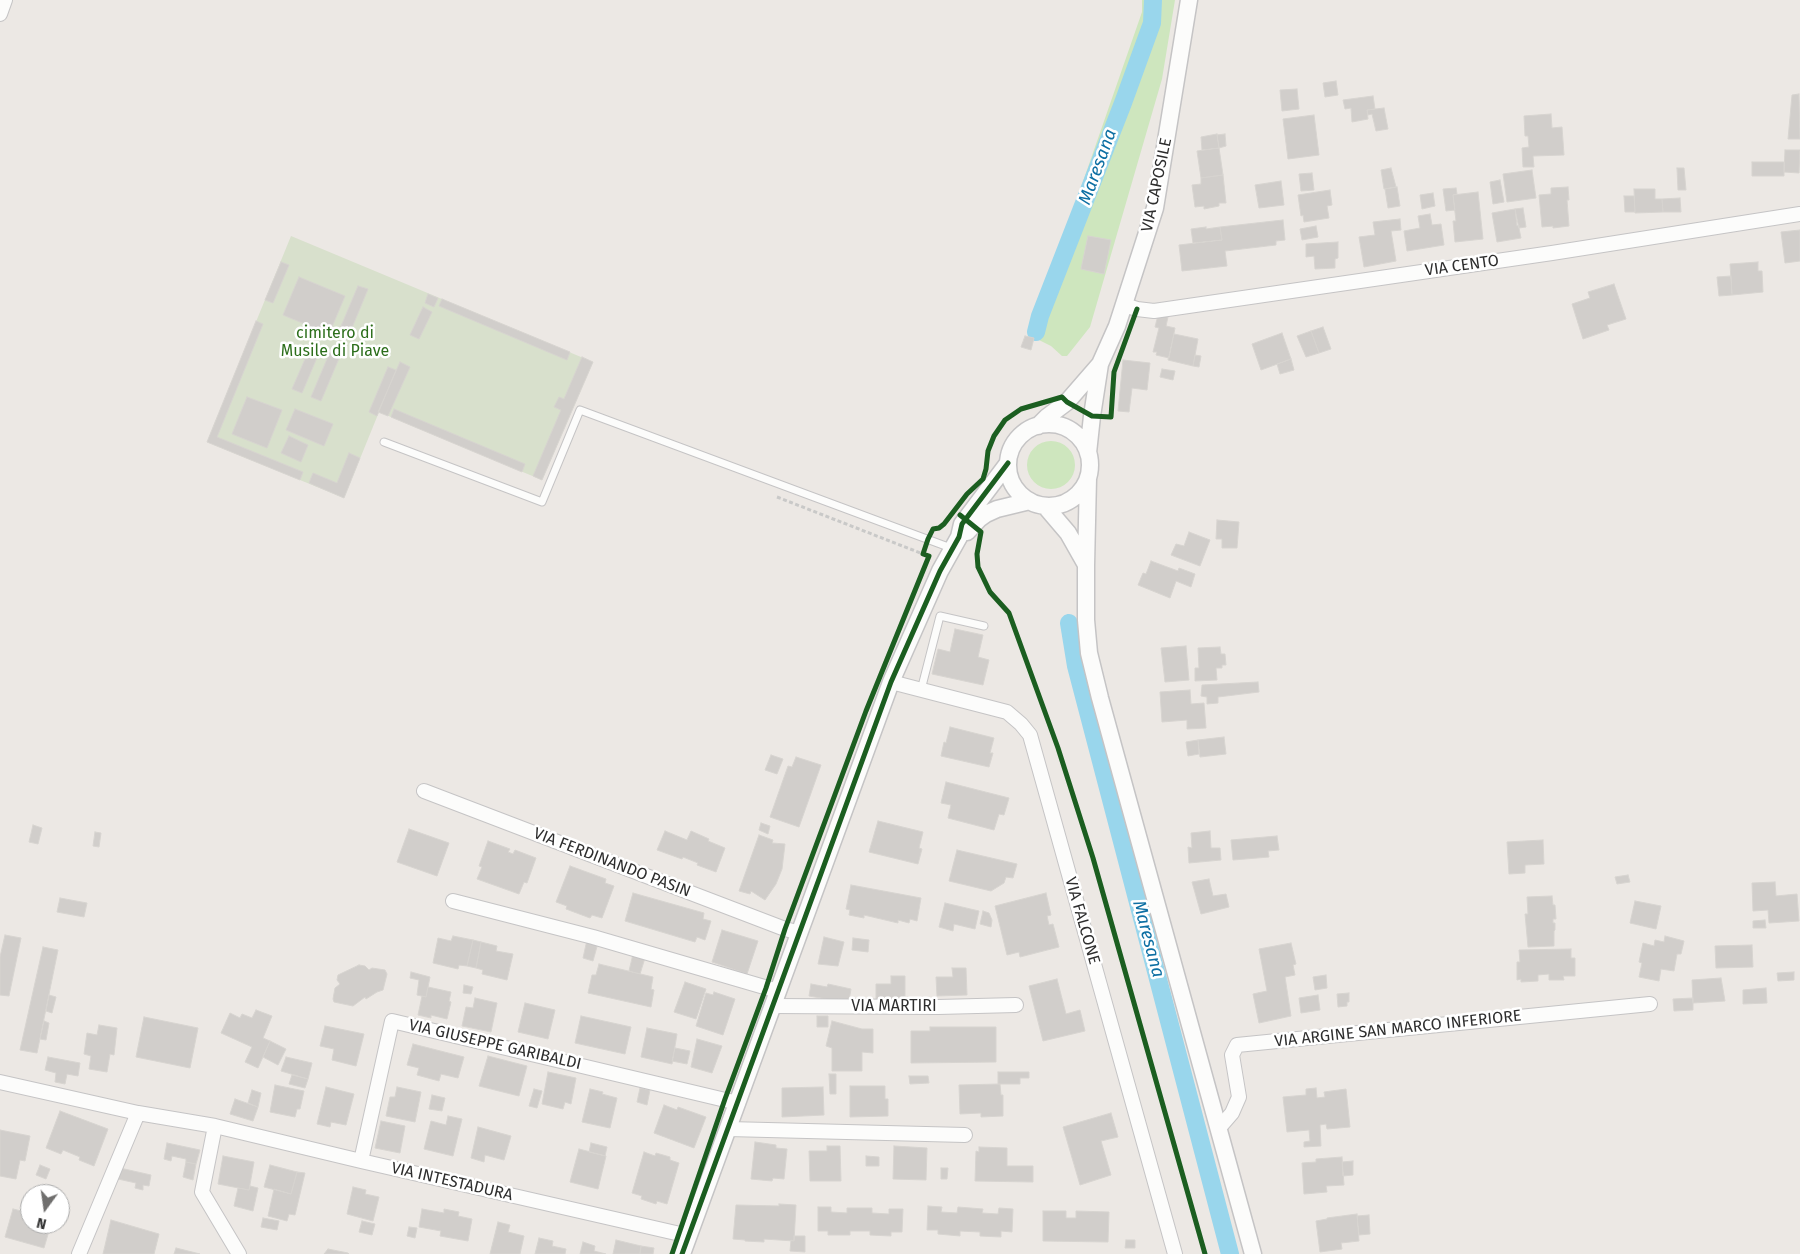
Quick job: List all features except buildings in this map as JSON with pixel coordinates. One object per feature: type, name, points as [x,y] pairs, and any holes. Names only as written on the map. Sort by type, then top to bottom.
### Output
[{"type":"street","points":[[0,14],[5,0]]},
{"type":"street","name":"VIA CAPOSILE","points":[[1088,453],[1100,364],[1124,305],[1155,208],[1189,0]]},
{"type":"street","name":"VIA CENTO","points":[[1124,305],[1154,311],[1800,214]]},
{"type":"street","name":"VIA CAPOSILE","points":[[1038,426],[1067,402],[1100,364]]},
{"type":"street","points":[[1086,564],[1068,533],[1038,504],[1021,495],[1013,485],[1009,474],[1008,463],[1011,450],[1019,437],[1038,426],[1056,425],[1069,430],[1081,439],[1088,453],[1090,467],[1088,478],[1086,620],[1089,653],[1254,1254]]},
{"type":"street","points":[[682,1254],[891,682],[962,524],[1008,463]]},
{"type":"street","points":[[955,542],[970,530],[978,519],[998,508],[1038,504],[1058,505],[1070,500],[1082,490],[1088,478]]},
{"type":"street","name":"VIA FALCONE","points":[[891,682],[1007,712],[1030,735],[1175,1254]]},
{"type":"street","name":"VIA FERDINANDO PASIN","points":[[424,791],[785,929],[800,933]]},
{"type":"street","points":[[453,901],[593,936],[776,999]]},
{"type":"street","name":"VIA MARTIRI","points":[[776,999],[938,1007],[1016,1005]]},
{"type":"street","name":"VIA ARGINE SAN MARCO INFERIORE","points":[[1219,1128],[1232,1113],[1239,1097],[1232,1055],[1237,1045],[1650,1004]]},
{"type":"street","name":"VIA GIUSEPPE GARIBALDI","points":[[361,1161],[392,1021],[738,1102]]},
{"type":"street","name":"VIA INTESTADURA","points":[[0,1082],[138,1113],[215,1126],[689,1236]]},
{"type":"street","points":[[79,1254],[138,1113]]},
{"type":"street","points":[[215,1126],[202,1192],[239,1254]]},
{"type":"street","points":[[728,1129],[964,1135]]},
{"type":"lane","points":[[384,442],[542,502],[580,410],[928,539],[955,542]]},
{"type":"lane","points":[[921,690],[940,616],[984,626]]},
{"type":"path","points":[[928,539],[923,554],[929,556]]},
{"type":"green space","points":[[1142,0],[1175,0],[1162,79],[1090,327],[1067,356],[1062,356],[1051,346],[1035,338],[1032,328],[1142,12]]},
{"type":"green space","name":"cimitero di Musile di Piave","points":[[291,236],[593,362],[542,480],[379,412],[344,498],[207,442]]},
{"type":"green space","points":[[1046,441],[1056,441],[1068,448],[1075,460],[1075,470],[1068,482],[1056,489],[1046,489],[1038,485],[1031,478],[1027,470],[1027,460],[1031,452],[1038,445]]},
{"type":"waterway","name":"Maresana","points":[[1036,332],[1040,316],[1152,23],[1153,0]]},
{"type":"waterway","name":"Maresana","points":[[1069,623],[1076,666],[1230,1254]]},
{"type":"cycle path","points":[[672,1254],[785,929],[866,711],[929,556],[923,554],[928,539],[933,529],[939,528],[944,524],[967,494],[983,479],[988,451],[994,436],[1005,420],[1021,409],[1062,397],[1067,402],[1092,416],[1111,417],[1114,372],[1137,309]]},
{"type":"cycle path","points":[[682,1254],[891,682],[940,571],[959,537],[962,524],[1008,463]]},
{"type":"cycle path","points":[[960,515],[981,532],[977,554],[978,567],[990,592],[1009,613],[1058,748],[1093,858],[1205,1254]]}]
